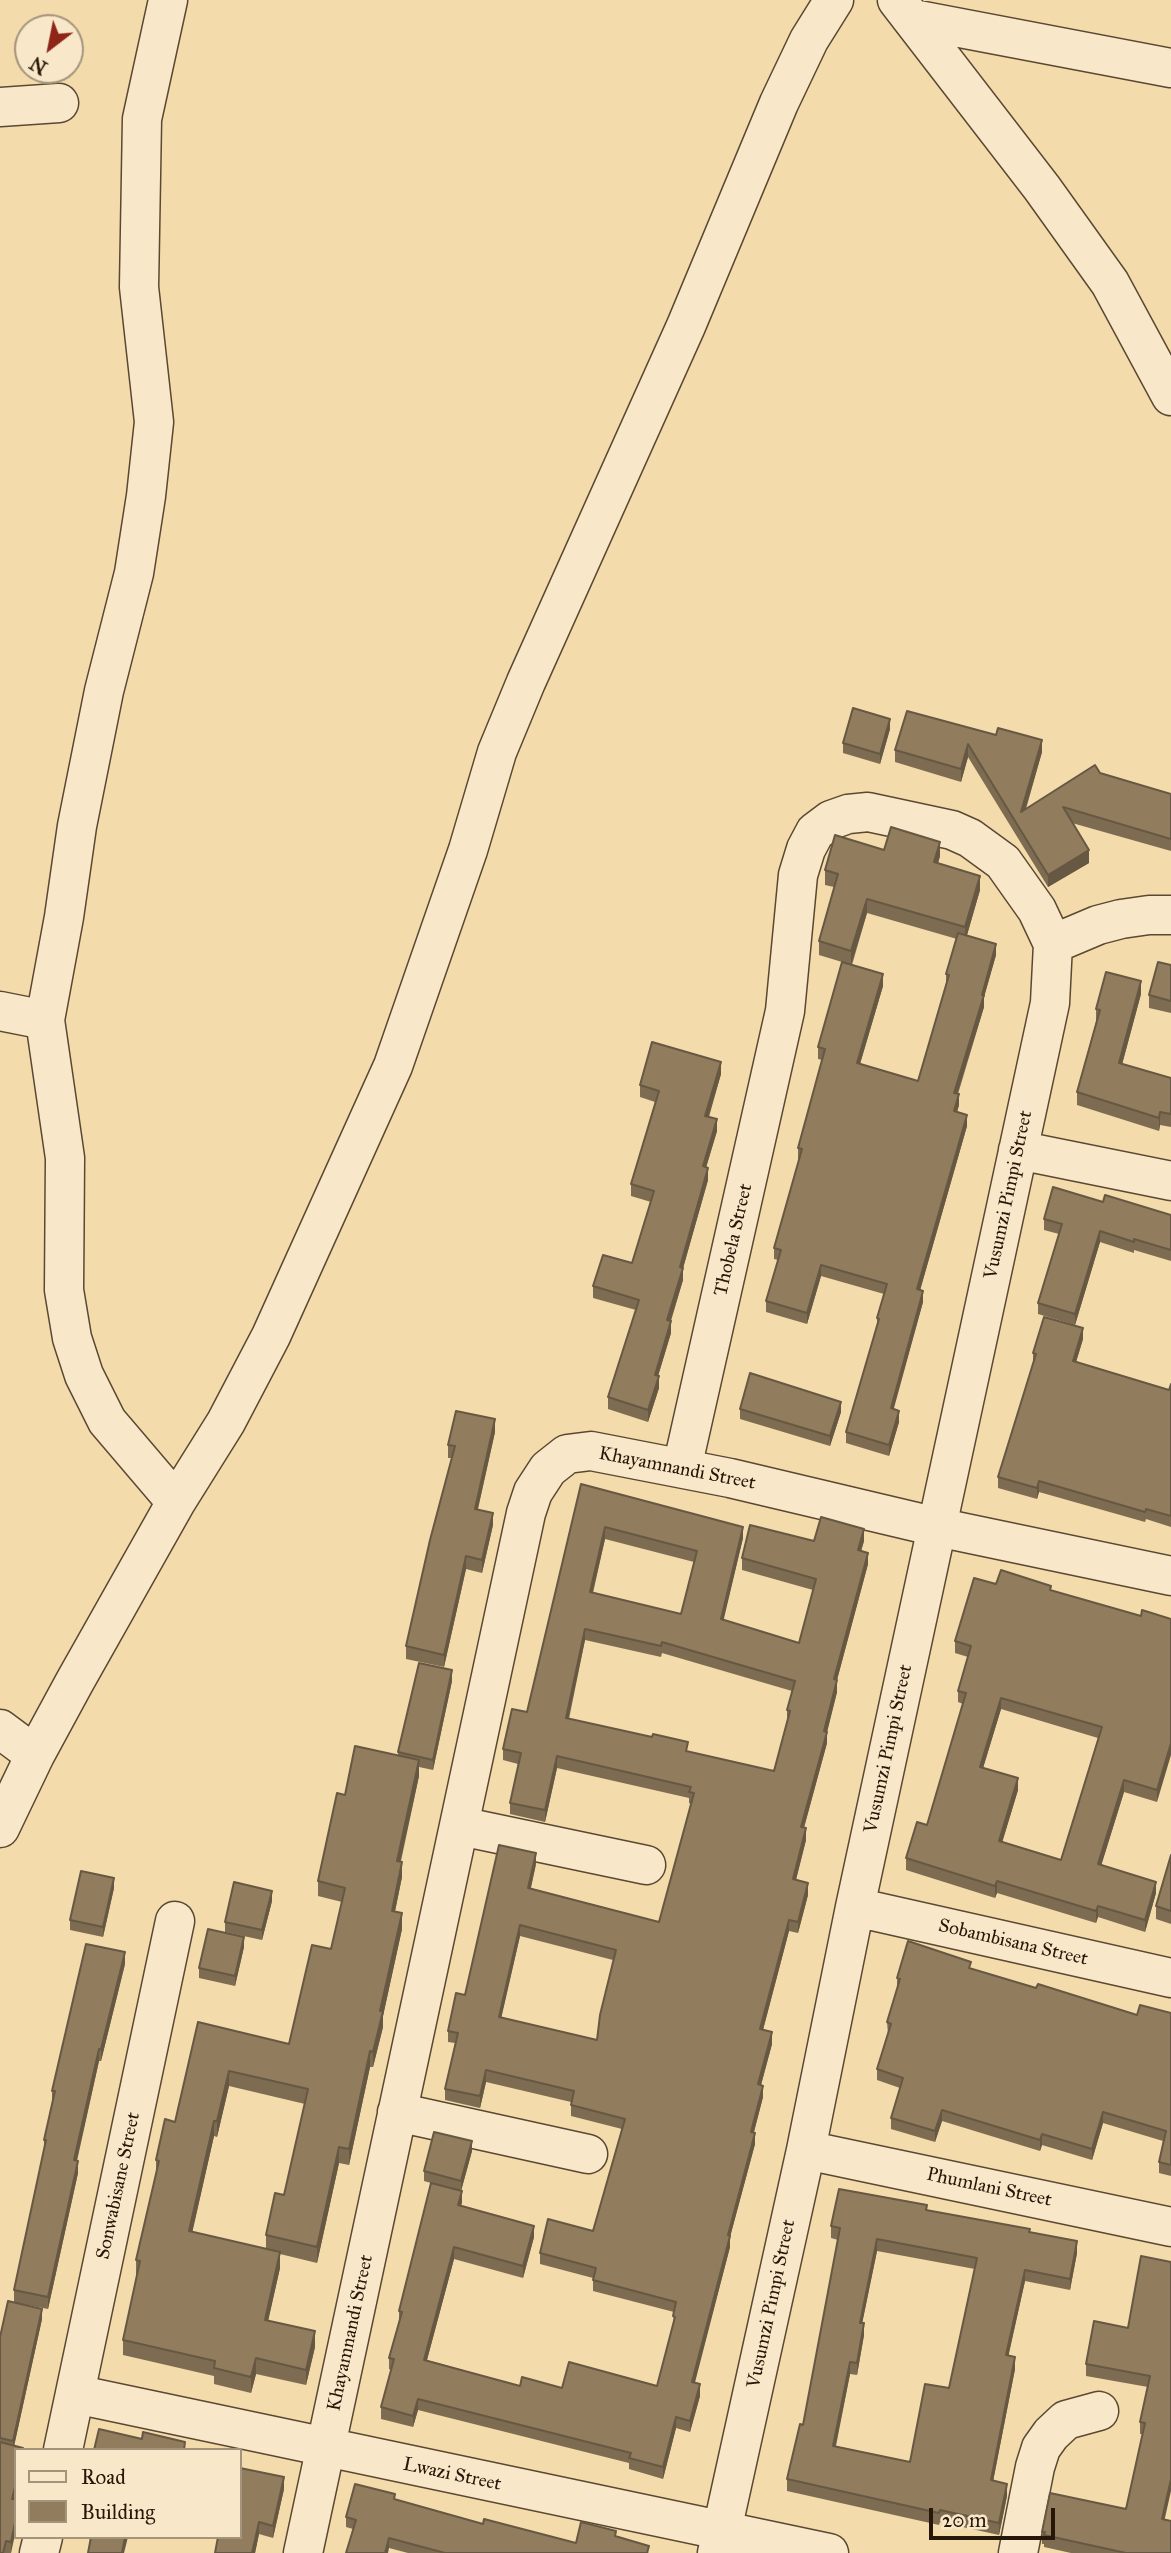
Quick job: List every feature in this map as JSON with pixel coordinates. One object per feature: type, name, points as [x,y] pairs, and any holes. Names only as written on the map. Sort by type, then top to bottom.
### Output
[{"type":"street","points":[[168,0],[142,119],[139,287],[154,422],[146,496],[134,573],[104,691],[77,826],[45,1020],[65,1158],[64,1290],[72,1338],[84,1375],[107,1421],[176,1502]]},
{"type":"street","points":[[0,1828],[35,1755],[176,1502],[226,1422],[271,1336],[393,1066],[468,850],[502,740],[555,616],[687,326],[779,103],[809,40],[834,0]]},
{"type":"street","points":[[905,9],[1171,68]]},
{"type":"street","points":[[905,9],[1042,188],[1110,283],[1171,396]]},
{"type":"street","points":[[0,107],[59,103]]},
{"type":"street","name":"Vusumzi Pimpi Street","points":[[720,2542],[1050,1003],[1053,944],[1037,910],[1003,862],[986,848],[952,830],[868,812]]},
{"type":"street","name":"Thobela Street","points":[[682,1468],[785,1011],[798,875],[806,849],[815,832],[831,820],[848,814],[868,812]]},
{"type":"street","points":[[1053,944],[1098,925],[1121,919],[1171,915]]},
{"type":"street","points":[[0,1011],[45,1020]]},
{"type":"street","points":[[1018,1150],[1171,1181]]},
{"type":"street","name":"Khayamnandi Street","points":[[303,2553],[526,1513],[533,1492],[548,1469],[567,1454],[591,1451],[682,1468],[937,1527],[1171,1576]]},
{"type":"street","points":[[0,1729],[35,1755]]},
{"type":"street","points":[[460,1826],[646,1864]]},
{"type":"street","name":"Sobambisana Street","points":[[855,1907],[1171,1978]]},
{"type":"street","name":"Sonwabisane Street","points":[[63,2448],[175,1921]]},
{"type":"street","points":[[397,2112],[588,2154]]},
{"type":"street","name":"Phumlani Street","points":[[806,2150],[1171,2227]]},
{"type":"street","name":"Lwazi Street","points":[[75,2394],[326,2448],[720,2542],[829,2553]]},
{"type":"street","points":[[1018,2553],[1041,2448],[1066,2420],[1099,2411]]},
{"type":"building","points":[[853,708],[890,719],[880,754],[843,743]]},
{"type":"building","points":[[907,711],[996,735],[998,728],[1042,740],[1021,812],[1095,765],[1100,773],[1171,794],[1171,839],[1063,807],[1089,850],[1048,875],[968,744],[961,769],[895,750]]},
{"type":"building","points":[[891,827],[940,842],[934,862],[980,876],[965,927],[867,899],[851,951],[819,941],[838,874],[825,870],[835,835],[884,850]]},
{"type":"building","points":[[958,933],[996,944],[984,995],[954,1093],[959,1094],[954,1111],[967,1115],[917,1289],[923,1291],[891,1408],[899,1411],[889,1445],[846,1432],[887,1284],[821,1265],[807,1313],[766,1301],[781,1250],[774,1248],[802,1149],[798,1148],[825,1049],[818,1047],[842,962],[883,974],[857,1063],[918,1081],[949,975],[946,974]]},
{"type":"building","points":[[1158,962],[1171,965],[1171,1001],[1149,995]]},
{"type":"building","points":[[1106,972],[1141,981],[1119,1063],[1171,1078],[1171,1114],[1160,1112],[1159,1118],[1077,1092],[1100,1010],[1096,1009]]},
{"type":"building","points":[[652,1042],[721,1062],[705,1116],[717,1119],[703,1166],[708,1168],[680,1267],[683,1268],[667,1320],[671,1321],[655,1375],[659,1376],[648,1410],[608,1397],[639,1300],[593,1286],[603,1255],[632,1263],[654,1191],[631,1184],[659,1091],[640,1085]]},
{"type":"building","points":[[1053,1187],[1103,1202],[1105,1195],[1171,1215],[1171,1250],[1100,1231],[1075,1314],[1038,1303],[1062,1224],[1044,1219]]},
{"type":"building","points":[[1044,1317],[1083,1328],[1073,1361],[1169,1390],[1171,1384],[1171,1516],[1146,1509],[1145,1512],[1039,1481],[1037,1488],[998,1477],[1036,1354],[1033,1353]]},
{"type":"building","points":[[750,1373],[841,1402],[830,1436],[740,1409]]},
{"type":"building","points":[[456,1411],[495,1419],[475,1509],[493,1513],[482,1560],[466,1556],[444,1655],[406,1646],[455,1446],[448,1445]]},
{"type":"building","points":[[581,1484],[743,1527],[721,1619],[799,1643],[816,1579],[742,1558],[750,1525],[814,1541],[821,1517],[864,1529],[858,1550],[868,1553],[834,1679],[837,1680],[824,1731],[827,1732],[801,1827],[806,1828],[793,1879],[808,1883],[798,1922],[789,1920],[760,2029],[772,2032],[758,2084],[763,2086],[751,2132],[755,2133],[692,2382],[700,2384],[690,2421],[676,2417],[663,2467],[629,2458],[631,2453],[418,2399],[413,2416],[381,2407],[394,2359],[389,2358],[402,2312],[399,2311],[431,2183],[462,2191],[458,2205],[534,2226],[523,2266],[454,2247],[424,2360],[520,2386],[522,2377],[562,2388],[569,2362],[657,2386],[675,2317],[676,2302],[593,2280],[596,2268],[540,2253],[548,2219],[593,2231],[625,2119],[571,2105],[574,2091],[486,2070],[480,2096],[445,2089],[458,2033],[448,2031],[456,1993],[465,1995],[499,1845],[536,1853],[528,1888],[659,1922],[694,1793],[689,1792],[691,1787],[557,1756],[545,1810],[510,1803],[521,1753],[503,1749],[512,1709],[527,1712]],"holes":[[[605,1527],[697,1551],[681,1614],[590,1592]],[[585,1629],[661,1646],[662,1642],[795,1681],[774,1771],[686,1751],[688,1742],[566,1718]],[[520,1925],[616,1950],[600,2015],[597,2040],[499,2017]]]},
{"type":"building","points":[[1001,1570],[1051,1586],[1050,1590],[1141,1616],[1142,1610],[1171,1619],[1171,1743],[1157,1790],[1124,1780],[1098,1864],[1156,1882],[1145,1920],[1098,1906],[1096,1911],[997,1881],[995,1886],[906,1858],[917,1822],[927,1825],[966,1693],[958,1691],[971,1646],[955,1641],[974,1578],[996,1584]],"holes":[[[1001,1698],[1102,1727],[1061,1860],[999,1841],[1018,1778],[980,1767]]]},
{"type":"building","points":[[419,1663],[452,1670],[433,1760],[398,1752]]},
{"type":"building","points":[[355,1746],[419,1760],[397,1861],[402,1862],[392,1911],[402,1913],[380,2011],[383,2011],[373,2052],[370,2051],[349,2149],[339,2147],[317,2247],[266,2235],[275,2193],[284,2195],[308,2089],[229,2071],[217,2121],[214,2121],[189,2231],[280,2252],[265,2320],[315,2331],[306,2370],[256,2358],[251,2377],[214,2368],[215,2361],[123,2340],[140,2261],[136,2260],[159,2161],[156,2160],[165,2119],[175,2122],[198,2022],[289,2044],[312,1945],[331,1949],[345,1888],[318,1881],[337,1793],[345,1795]]},
{"type":"building","points":[[1171,1855],[1171,1911],[1156,1906]]},
{"type":"building","points":[[81,1871],[114,1878],[103,1927],[70,1920]]},
{"type":"building","points":[[234,1882],[272,1891],[262,1930],[225,1922]]},
{"type":"building","points":[[208,1929],[244,1937],[235,1976],[199,1968]]},
{"type":"building","points":[[908,1941],[971,1962],[969,1968],[1036,1988],[1038,1984],[1137,2015],[1140,2005],[1171,2013],[1171,2165],[1159,2162],[1166,2131],[1103,2112],[1092,2149],[1042,2134],[1040,2140],[942,2110],[935,2131],[891,2118],[903,2078],[877,2069],[891,2024],[887,2022]]},
{"type":"building","points":[[86,1944],[125,1952],[99,2049],[74,2160],[78,2161],[48,2297],[14,2290],[46,2140],[55,2091],[52,2091]]},
{"type":"building","points":[[434,2132],[472,2141],[461,2181],[424,2171]]},
{"type":"building","points":[[839,2189],[927,2205],[926,2210],[1030,2229],[1029,2232],[1077,2241],[1070,2279],[1025,2270],[1006,2355],[1015,2357],[991,2480],[1007,2484],[999,2523],[940,2510],[939,2513],[787,2479],[800,2424],[803,2425],[840,2228],[831,2226]],"holes":[[[877,2239],[977,2258],[949,2388],[925,2384],[910,2462],[833,2446],[850,2362],[857,2363],[864,2323],[860,2323]]]},
{"type":"building","points":[[1141,2256],[1171,2262],[1171,2479],[1162,2519],[1171,2521],[1171,2553],[1126,2553],[1044,2535],[1045,2532],[1042,2532],[1050,2493],[1126,2509],[1145,2423],[1140,2422],[1150,2376],[1086,2364],[1094,2321],[1128,2328]]},
{"type":"building","points":[[8,2301],[42,2309],[13,2441],[0,2438],[0,2337]]},
{"type":"building","points":[[99,2429],[142,2439],[143,2432],[185,2442],[184,2448],[94,2448]]},
{"type":"building","points":[[0,2442],[23,2448],[14,2448],[14,2528],[11,2542],[6,2541],[3,2553],[0,2553]]},
{"type":"building","points":[[242,2468],[284,2477],[273,2526],[259,2522],[252,2553],[215,2553],[218,2539],[242,2539]]},
{"type":"building","points":[[355,2484],[395,2494],[394,2499],[483,2524],[484,2519],[576,2543],[581,2522],[616,2531],[615,2536],[649,2546],[647,2553],[445,2553],[389,2538],[385,2553],[346,2553],[356,2520],[346,2517]]},
{"type":"building","points":[[91,2539],[125,2539],[122,2553],[88,2553]]}]
